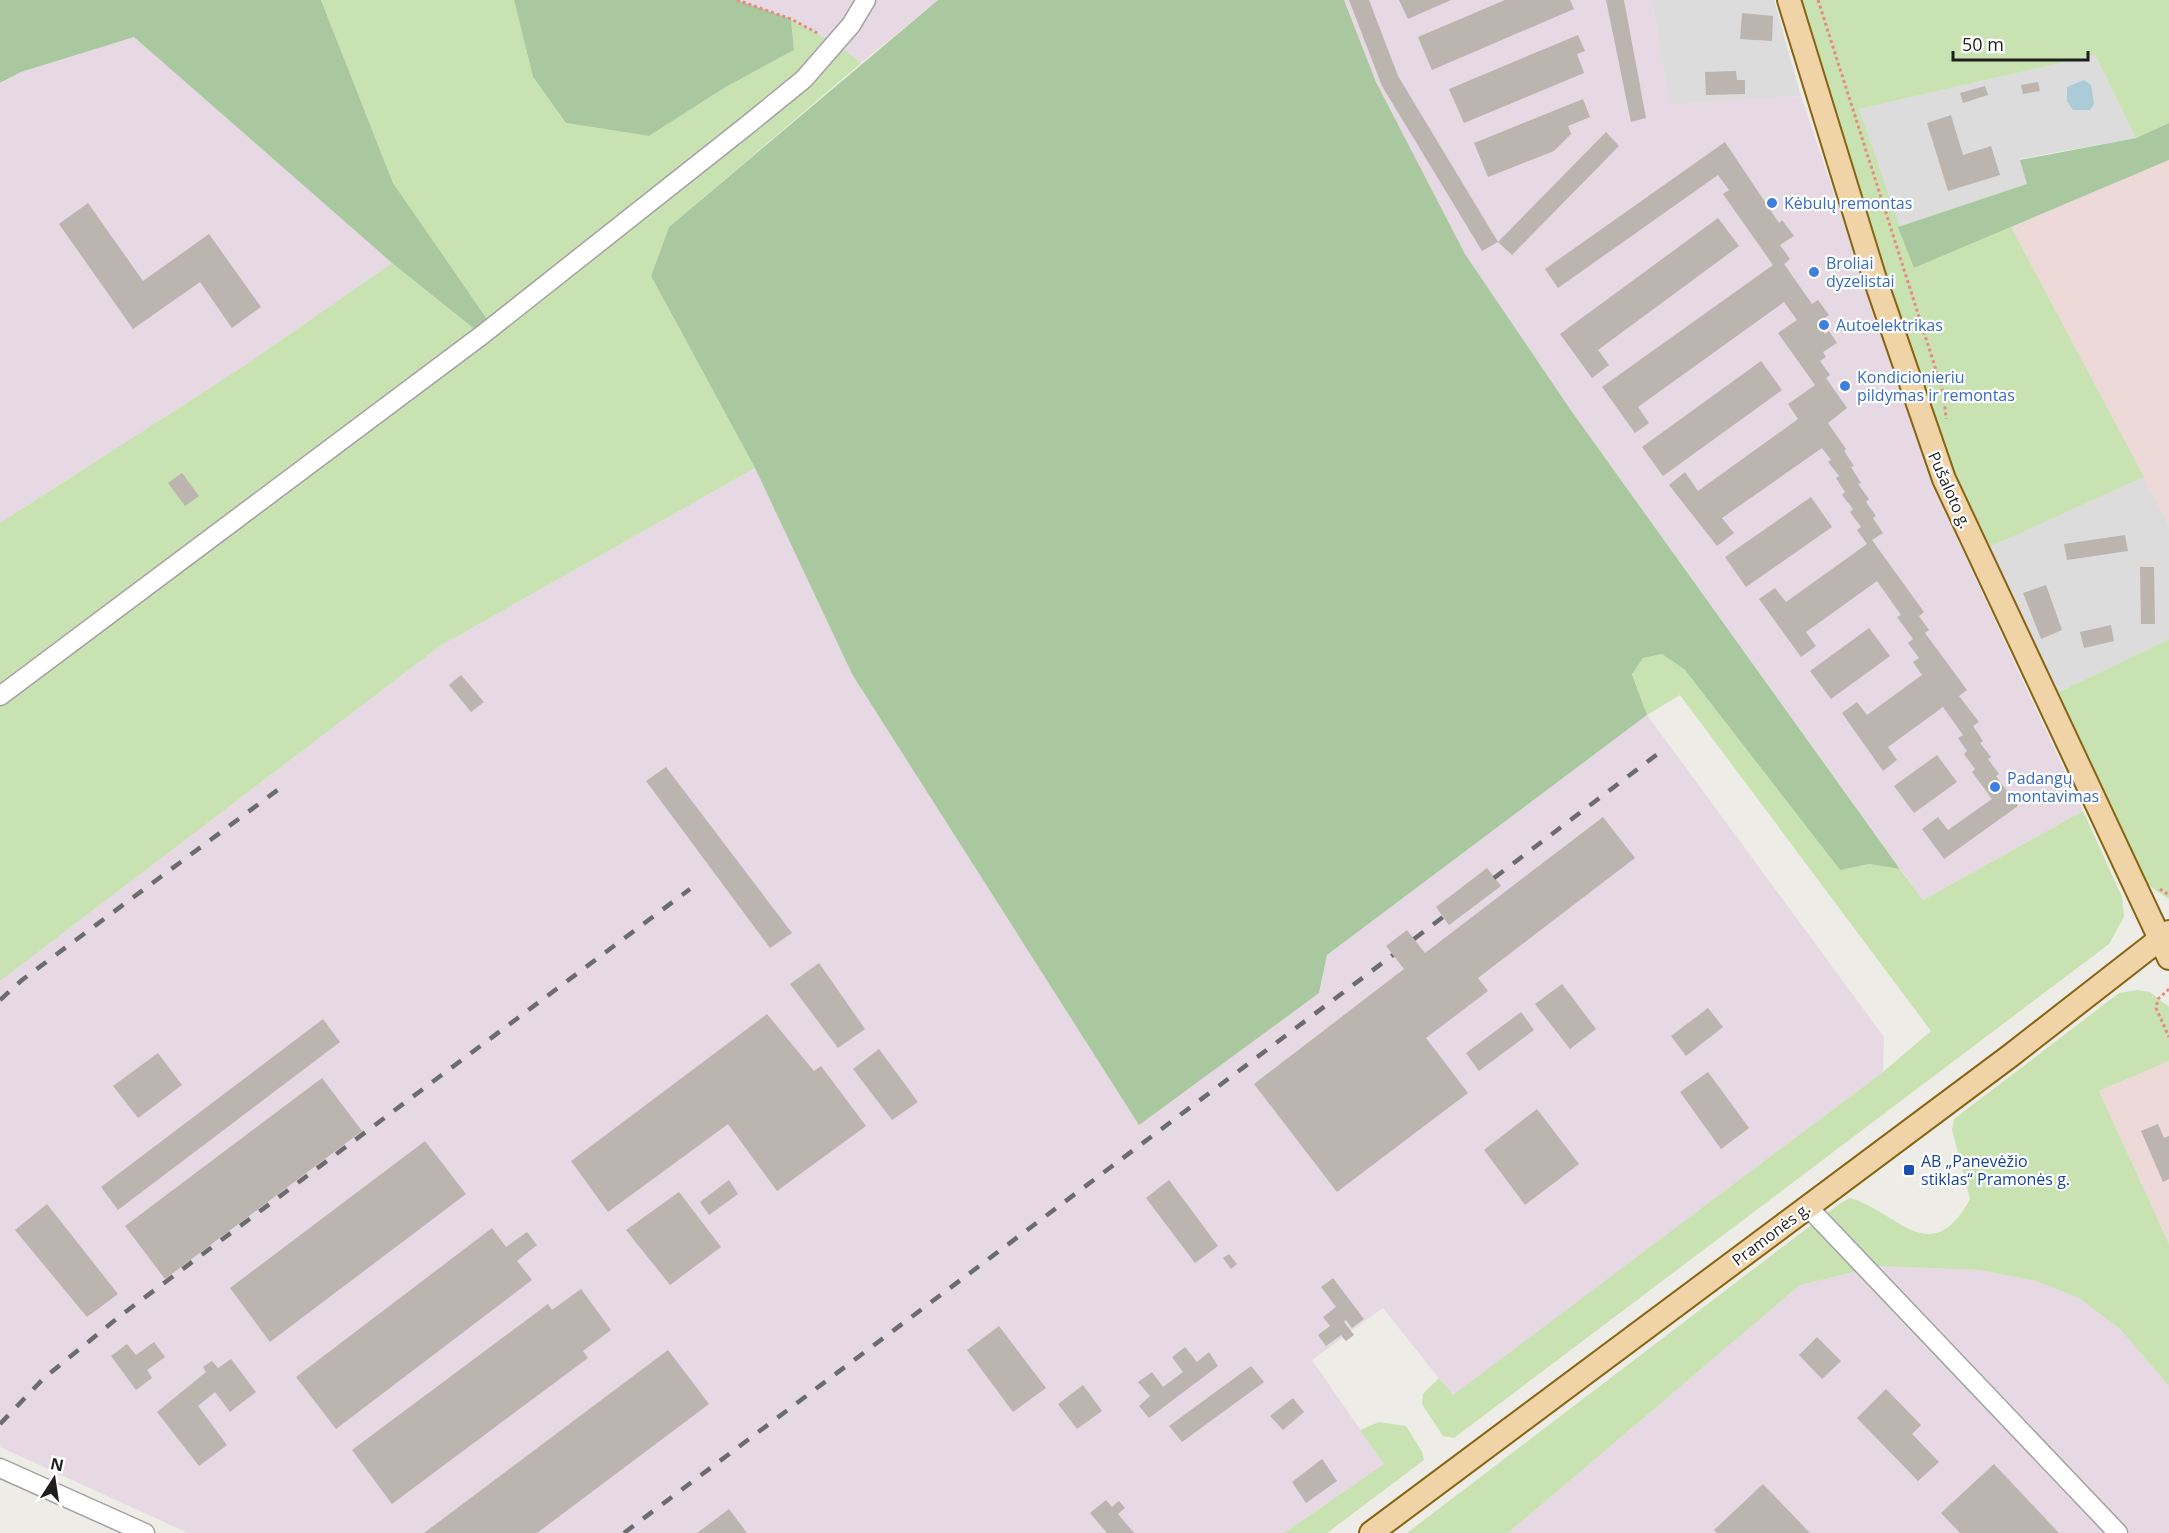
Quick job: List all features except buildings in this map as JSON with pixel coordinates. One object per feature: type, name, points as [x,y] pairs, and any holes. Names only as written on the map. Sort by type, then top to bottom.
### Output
[{"type":"main road","name":"Pušaloto g.","points":[[1789,0],[1874,276],[1940,469],[2166,943]]},
{"type":"main road","name":"Pramonės g.","points":[[1371,1533],[1807,1206],[2166,943]]},
{"type":"street","points":[[0,696],[482,334],[746,127],[804,79],[836,44],[866,0]]},
{"type":"street","points":[[1807,1206],[2118,1533]]},
{"type":"street","points":[[0,1468],[144,1533]]},
{"type":"path","points":[[738,0],[791,19],[836,44]]},
{"type":"path","points":[[1818,0],[1944,394],[1947,422]]},
{"type":"path","points":[[2169,989],[2158,999],[2156,1008],[2169,1037]]},
{"type":"shaded area","points":[[737,0],[938,0],[861,63],[836,44],[791,19]]},
{"type":"shaded area","points":[[1344,0],[1652,0],[1670,104],[1801,96],[1935,491],[2083,811],[1923,900],[1570,409],[1465,254],[1376,82]]},
{"type":"shaded area","points":[[1652,0],[1774,0],[1801,96],[1670,105]]},
{"type":"shaded area","points":[[134,36],[392,263],[244,366],[0,523],[0,84],[21,72]]},
{"type":"shaded area","points":[[2095,55],[2136,138],[2020,159],[2028,184],[1898,227],[1859,109]]},
{"type":"shaded area","points":[[2169,160],[2169,525],[2011,227]]},
{"type":"shaded area","points":[[755,468],[852,674],[1319,994],[1327,955],[1647,715],[1884,1037],[1883,1072],[1453,1396],[1383,1308],[1351,1331],[1354,1335],[1346,1341],[1342,1338],[1312,1360],[1384,1464],[1284,1533],[188,1533],[0,1447],[0,981],[440,646]]},
{"type":"shaded area","points":[[2144,477],[2169,525],[2169,639],[2051,696],[1985,549]]},
{"type":"shaded area","points":[[2169,1061],[2169,1244],[2099,1091]]},
{"type":"shaded area","points":[[1879,1266],[1979,1270],[2036,1281],[2080,1298],[2120,1329],[2169,1386],[2169,1533],[1508,1533],[1800,1285]]},
{"type":"green space","points":[[0,0],[321,0],[393,183],[491,325],[482,335],[392,263],[134,37],[21,72],[0,83]]},
{"type":"green space","points":[[321,0],[514,0],[533,77],[566,123],[649,136],[724,88],[794,50],[791,19],[836,44],[861,63],[669,227],[651,276],[755,468],[440,646],[0,981],[0,523],[244,366],[392,263],[481,334],[491,326],[393,183]]},
{"type":"green space","points":[[514,0],[737,0],[791,19],[794,50],[724,88],[649,136],[566,123],[533,77]]},
{"type":"green space","points":[[938,0],[1344,0],[1376,82],[1465,254],[1570,409],[1900,869],[1869,864],[1840,870],[1685,670],[1662,654],[1643,658],[1632,674],[1647,715],[1327,955],[1319,993],[1139,1125],[852,674],[755,468],[651,276],[669,227]]},
{"type":"green space","points":[[1798,0],[2169,0],[2169,123],[2136,138],[2095,55],[1859,109],[1914,268],[2011,227],[2144,477],[1985,549],[1941,445]]},
{"type":"green space","points":[[2169,123],[2169,160],[1914,268],[1898,227],[2027,184],[2020,160],[2136,138]]},
{"type":"green space","points":[[2169,639],[2169,899],[2148,885],[2128,854],[2051,696]]},
{"type":"green space","points":[[1662,654],[1685,670],[1840,870],[1869,864],[1900,869],[1923,900],[2083,811],[2122,897],[2124,917],[2109,944],[1454,1438],[1443,1436],[1422,1404],[1423,1394],[1439,1378],[1453,1395],[1883,1072],[1931,1031],[1680,695],[1647,715],[1632,673],[1643,658]]},
{"type":"green space","points":[[2137,990],[2150,992],[2169,1007],[2169,1061],[2099,1091],[2169,1244],[2169,1386],[2120,1329],[2079,1298],[2036,1281],[1979,1270],[1879,1266],[1800,1285],[1508,1533],[1407,1533],[1839,1204],[1850,1198],[1913,1231],[1928,1234],[1942,1231],[1956,1220],[1970,1199],[1952,1130],[1954,1119],[2119,993]]},
{"type":"green space","points":[[1379,1422],[1406,1426],[1422,1452],[1424,1460],[1327,1533],[1284,1533],[1384,1464],[1360,1430]]},
{"type":"water","points":[[2084,80],[2091,85],[2094,104],[2090,110],[2073,110],[2067,101],[2067,87]]},
{"type":"railway","points":[[1494,878],[1664,749]]},
{"type":"railway","points":[[0,1000],[22,980],[287,783]]},
{"type":"railway","points":[[0,1424],[44,1378],[120,1316],[690,889]]},
{"type":"railway","points":[[1414,939],[1443,917]]},
{"type":"railway","points":[[624,1533],[1393,955]]},
{"type":"place","name":"Kėbulų remontas","points":[[1772,203]]},
{"type":"place","name":"Broliai dyzelistai","points":[[1814,272]]},
{"type":"place","name":"Autoelektrikas","points":[[1824,325]]},
{"type":"place","name":"Kondicionieriu pildymas ir remontas","points":[[1845,386]]},
{"type":"place","name":"Padangų montavimas","points":[[1995,787]]},
{"type":"place","name":"AB „Panevėžio stiklas“ Pramonės g.","points":[[1909,1170]]}]
